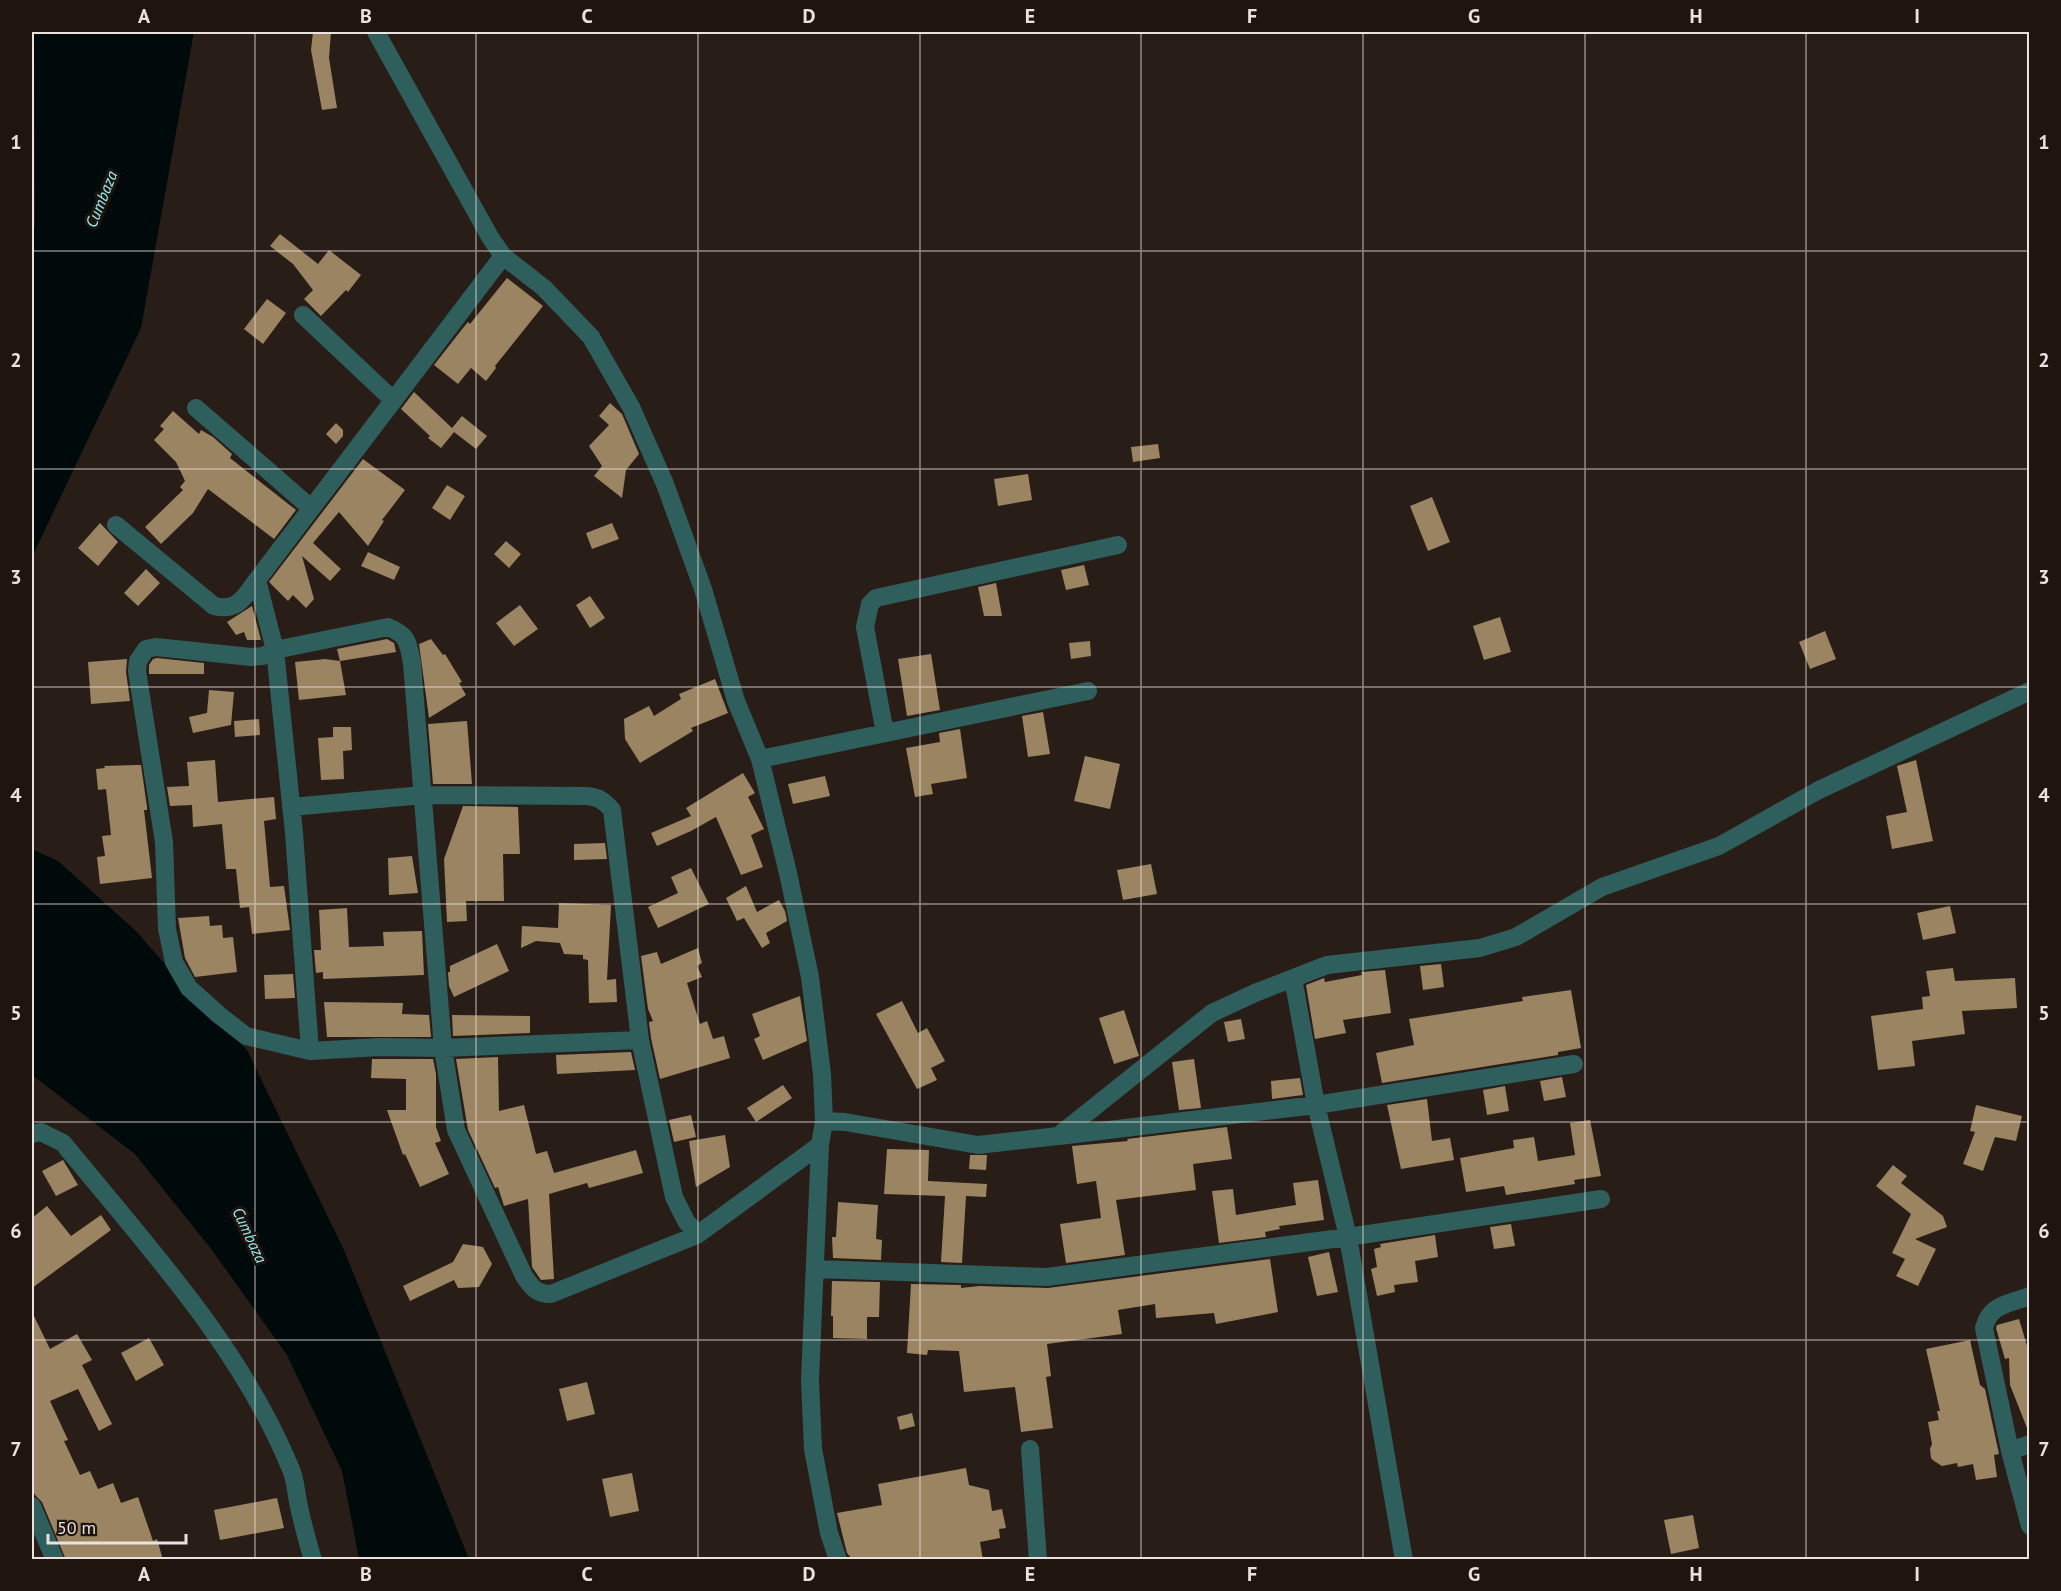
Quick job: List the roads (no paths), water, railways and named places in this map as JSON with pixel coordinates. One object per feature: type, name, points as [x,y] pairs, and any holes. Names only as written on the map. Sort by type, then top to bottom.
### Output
[{"type":"street","points":[[376,32],[490,237],[503,256],[544,288],[591,337],[631,407],[665,484],[700,579],[736,700],[760,759],[788,873],[810,977],[822,1074],[824,1121],[820,1145],[810,1380],[813,1449],[829,1533],[838,1560]]},
{"type":"street","points":[[116,525],[214,606],[224,609],[238,603],[503,256]]},
{"type":"street","points":[[303,315],[392,399]]},
{"type":"street","points":[[196,408],[311,508]]},
{"type":"street","points":[[885,733],[865,627],[870,604],[876,598],[1118,545]]},
{"type":"street","points":[[257,580],[274,650],[291,807],[310,1051]]},
{"type":"street","points":[[640,1040],[443,1048],[379,1047],[310,1051],[246,1036],[219,1015],[189,988],[174,963],[167,929],[164,842],[137,671],[138,661],[146,649],[156,647],[251,657],[263,656],[274,650],[388,627],[400,632],[408,641],[412,663],[443,1048],[456,1130],[524,1276],[532,1288],[540,1294],[551,1294],[697,1235],[820,1145]]},
{"type":"street","points":[[760,759],[1088,691]]},
{"type":"street","points":[[1058,1136],[1212,1013],[1327,965],[1480,948],[1516,937],[1602,887],[1719,846],[1819,790],[2030,691]]},
{"type":"street","points":[[291,807],[423,795],[587,796],[598,797],[604,801],[612,810],[640,1040],[674,1197],[686,1221],[697,1235]]},
{"type":"street","points":[[1293,978],[1316,1105],[1348,1237],[1404,1560]]},
{"type":"street","points":[[824,1121],[845,1122],[978,1145],[1316,1105],[1574,1064]]},
{"type":"street","points":[[32,1134],[41,1132],[63,1143],[187,1295],[230,1355],[292,1469],[304,1534],[314,1560]]},
{"type":"street","points":[[816,1269],[1047,1276],[1348,1237],[1601,1198]]},
{"type":"street","points":[[2030,1296],[1993,1309],[1987,1316],[1984,1328],[2010,1451],[2030,1526]]},
{"type":"street","points":[[2010,1451],[2030,1444]]},
{"type":"street","points":[[1030,1449],[1038,1560]]},
{"type":"street","points":[[32,1506],[55,1560]]},
{"type":"water","name":"Cumbaza","points":[[34,32],[194,32],[141,328],[32,557],[32,232],[35,225]]},
{"type":"water","name":"Cumbaza","points":[[32,849],[58,861],[136,931],[190,993],[247,1050],[344,1250],[469,1559],[359,1559],[342,1471],[287,1355],[212,1250],[135,1154],[32,1075]]}]
